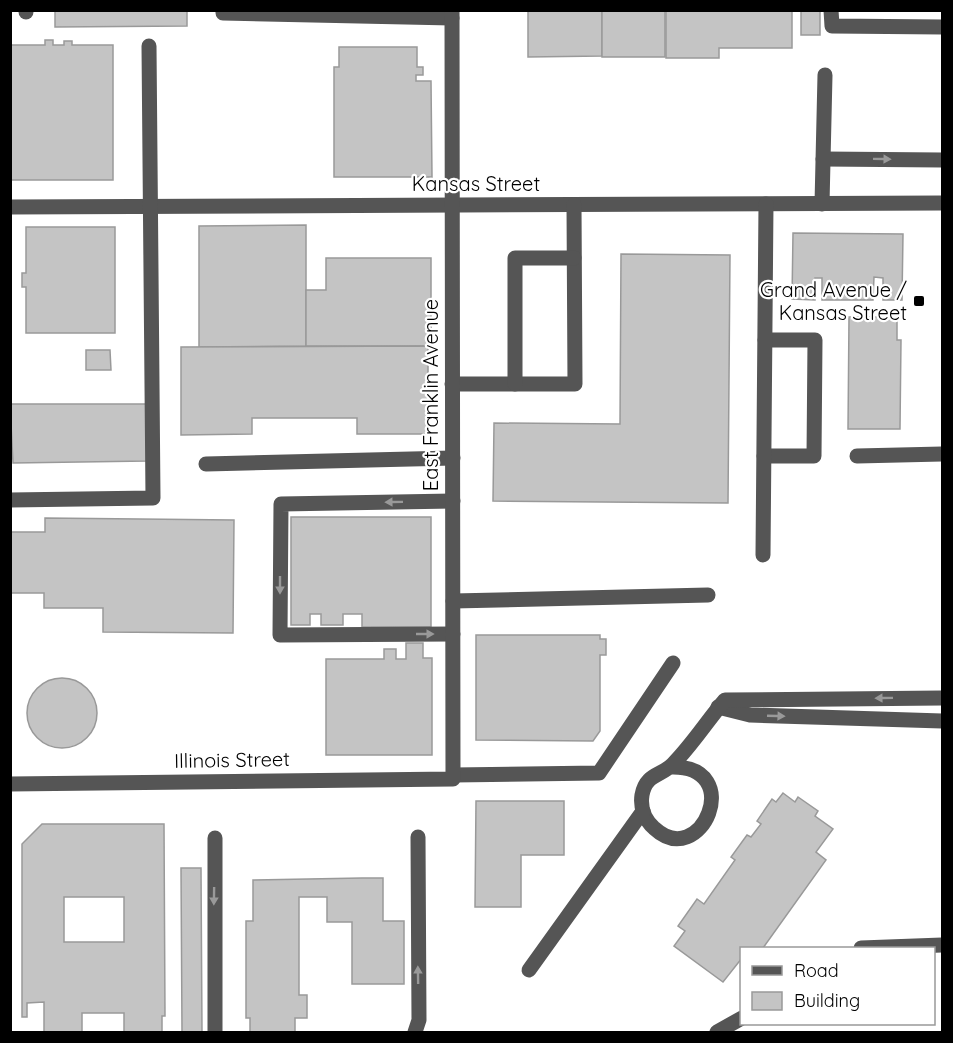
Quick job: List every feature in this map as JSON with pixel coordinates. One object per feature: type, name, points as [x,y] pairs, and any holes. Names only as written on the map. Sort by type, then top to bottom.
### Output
[{"type":"street","points":[[223,10],[223,13],[452,14]]},
{"type":"street","points":[[831,10],[832,26],[942,27]]},
{"type":"street","name":"East Franklin Avenue","points":[[452,14],[453,777]]},
{"type":"street","points":[[10,500],[153,498],[149,46]]},
{"type":"street","points":[[822,204],[825,75]]},
{"type":"street","points":[[823,159],[942,160]]},
{"type":"street","name":"Kansas Street","points":[[10,207],[942,203]]},
{"type":"street","points":[[763,555],[766,204]]},
{"type":"street","points":[[452,384],[575,384],[574,205]]},
{"type":"street","points":[[515,384],[515,258],[574,258]]},
{"type":"street","points":[[764,456],[814,456],[815,340],[765,340]]},
{"type":"street","points":[[857,456],[942,454]]},
{"type":"street","points":[[206,464],[453,458]]},
{"type":"street","points":[[453,501],[281,504],[280,635],[453,634]]},
{"type":"street","points":[[453,601],[708,595]]},
{"type":"street","name":"Illinois Street","points":[[10,784],[599,773],[673,663]]},
{"type":"street","points":[[671,767],[722,704],[942,698]]},
{"type":"street","points":[[722,704],[750,715],[942,721]]},
{"type":"street","points":[[529,970],[643,811],[645,787],[656,774],[671,767],[682,767],[701,776],[712,795],[709,816],[695,832],[674,837],[658,832],[643,811]]},
{"type":"street","points":[[415,1032],[419,1020],[418,837]]},
{"type":"street","points":[[215,838],[215,1032]]},
{"type":"street","points":[[888,947],[942,945]]},
{"type":"street","points":[[717,1032],[740,1019]]},
{"type":"building","points":[[55,10],[187,10],[187,26],[55,27]]},
{"type":"building","points":[[528,10],[602,10],[602,56],[528,57]]},
{"type":"building","points":[[602,10],[665,10],[665,57],[602,57]]},
{"type":"building","points":[[666,10],[792,10],[792,48],[719,48],[719,58],[666,58]]},
{"type":"building","points":[[801,10],[820,10],[820,35],[801,35]]},
{"type":"building","points":[[45,40],[53,40],[53,45],[64,45],[64,41],[72,41],[72,45],[113,45],[113,180],[10,180],[10,45],[45,45]]},
{"type":"building","points":[[339,47],[417,47],[417,67],[423,67],[423,75],[416,75],[416,81],[431,81],[432,177],[334,177],[334,67],[339,67]]},
{"type":"building","points":[[306,225],[306,346],[199,347],[199,226]]},
{"type":"building","points":[[26,227],[115,227],[115,333],[26,333],[26,287],[22,287],[22,273],[26,273]]},
{"type":"building","points":[[793,233],[903,234],[902,300],[883,300],[883,278],[874,277],[873,300],[822,300],[822,278],[815,278],[815,300],[792,299]]},
{"type":"building","points":[[621,254],[730,255],[728,503],[493,501],[494,423],[620,424]]},
{"type":"building","points":[[326,258],[431,258],[431,346],[306,346],[306,290],[326,290]]},
{"type":"building","points":[[849,317],[897,317],[897,340],[901,340],[900,429],[848,429]]},
{"type":"building","points":[[428,346],[428,434],[357,434],[357,418],[252,418],[252,434],[181,435],[181,347]]},
{"type":"building","points":[[86,350],[110,350],[111,370],[86,370]]},
{"type":"building","points":[[10,404],[146,404],[147,461],[13,463]]},
{"type":"building","points":[[291,517],[431,517],[431,627],[362,627],[362,614],[343,614],[343,625],[321,625],[321,614],[310,614],[310,625],[291,625]]},
{"type":"building","points":[[45,518],[234,520],[233,633],[103,632],[103,608],[44,608],[44,593],[10,593],[10,532],[45,532]]},
{"type":"building","points":[[476,635],[600,635],[600,639],[606,639],[606,655],[600,655],[600,731],[593,741],[476,740]]},
{"type":"building","points":[[406,643],[423,643],[423,658],[432,658],[432,755],[326,755],[326,659],[384,659],[384,649],[396,649],[396,659],[406,659]]},
{"type":"building","points":[[55,678],[69,678],[82,684],[91,693],[97,706],[95,726],[87,738],[69,748],[55,748],[42,742],[33,733],[27,720],[27,706],[33,693],[42,684]]},
{"type":"building","points":[[783,793],[795,802],[798,797],[818,811],[815,816],[833,829],[816,852],[826,860],[764,947],[740,947],[740,961],[723,982],[674,946],[685,931],[678,926],[697,899],[704,904],[735,860],[731,857],[747,835],[751,837],[761,824],[757,821],[772,799],[776,802]]},
{"type":"building","points":[[476,801],[564,801],[564,855],[521,855],[521,907],[475,907]]},
{"type":"building","points":[[42,824],[164,824],[165,1016],[162,1016],[162,1032],[124,1032],[124,1013],[82,1013],[82,1032],[44,1032],[44,1002],[27,1003],[27,1017],[22,1017],[22,844]],"holes":[[[64,897],[124,897],[124,942],[64,942]]]},
{"type":"building","points":[[181,868],[201,868],[202,1032],[182,1032]]},
{"type":"building","points":[[383,878],[383,921],[404,921],[404,984],[352,984],[352,922],[327,922],[327,897],[299,897],[299,995],[307,995],[307,1018],[295,1018],[295,1032],[250,1032],[250,1018],[246,1018],[246,921],[253,921],[253,880]]},
{"type":"place","name":"Grand Avenue / Kansas Street","points":[[919,301]]}]
